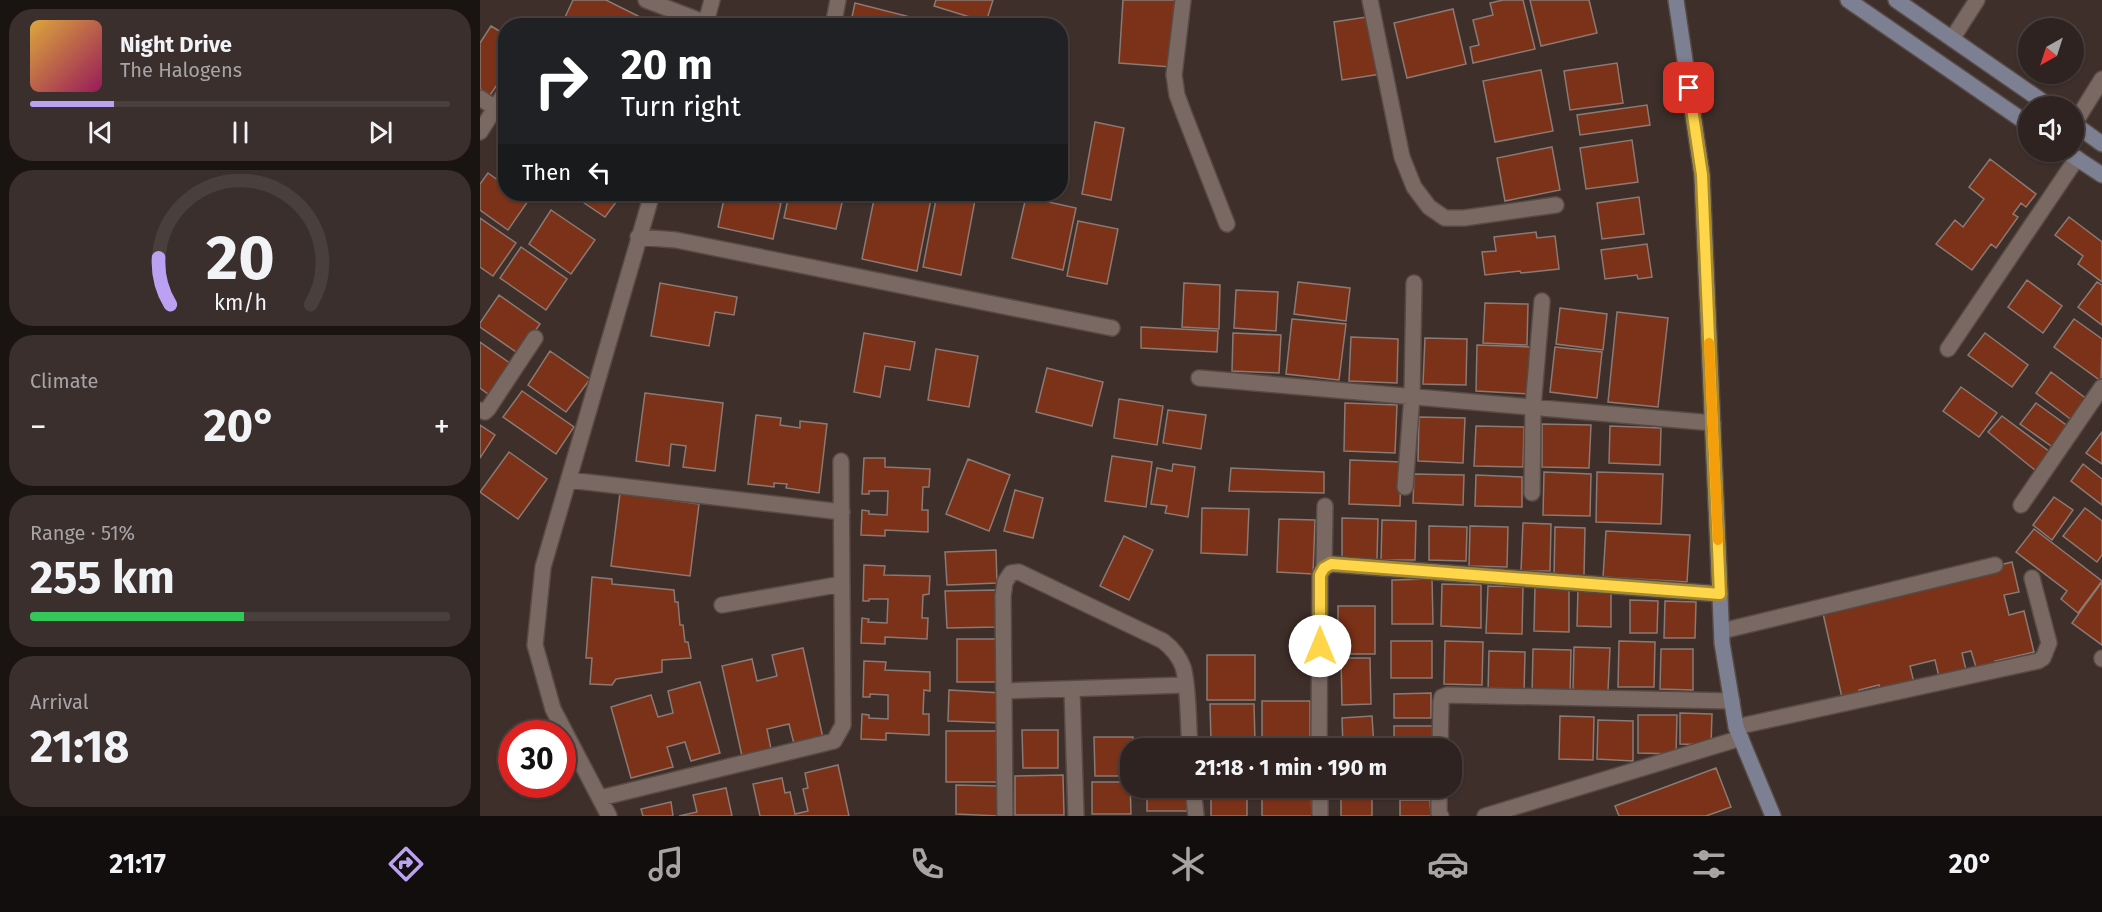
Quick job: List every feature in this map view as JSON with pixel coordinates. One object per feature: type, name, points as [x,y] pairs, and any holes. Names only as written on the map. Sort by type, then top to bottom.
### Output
[{"type":"street","points":[[646,0],[690,18]]},
{"type":"street","points":[[706,18],[711,0]]},
{"type":"street","points":[[835,18],[838,0]]},
{"type":"street","points":[[1183,0],[1174,75],[1175,85],[1227,224]]},
{"type":"street","points":[[1370,0],[1402,157],[1414,187],[1429,207],[1445,218],[1464,218],[1556,205]]},
{"type":"street","points":[[1676,0],[1702,175],[1722,631],[1739,733],[1773,816]]},
{"type":"street","points":[[1848,0],[2018,117]]},
{"type":"street","points":[[1896,0],[2035,96]]},
{"type":"street","points":[[1952,39],[1977,0]]},
{"type":"street","points":[[1905,39],[1920,16]]},
{"type":"street","points":[[2084,108],[2102,79]]},
{"type":"street","points":[[480,98],[495,108]]},
{"type":"street","points":[[480,132],[498,103]]},
{"type":"street","points":[[2084,131],[2102,144]]},
{"type":"street","points":[[1948,349],[2068,162]]},
{"type":"street","points":[[2082,162],[2102,175]]},
{"type":"street","points":[[609,816],[553,709],[535,645],[543,567],[650,201]]},
{"type":"street","points":[[638,237],[676,240],[1112,328]]},
{"type":"street","points":[[1405,487],[1412,396],[1414,283]]},
{"type":"street","points":[[1532,493],[1533,407],[1542,302]]},
{"type":"street","points":[[480,410],[486,412],[535,338]]},
{"type":"street","points":[[1199,378],[1713,423]]},
{"type":"street","points":[[2021,506],[2102,387]]},
{"type":"street","points":[[600,798],[834,741],[843,725],[841,461]]},
{"type":"street","points":[[569,480],[842,512]]},
{"type":"street","points":[[1319,738],[1320,575],[1324,568],[1325,506]]},
{"type":"street","points":[[1324,568],[1331,564],[1720,594]]},
{"type":"street","points":[[1722,631],[1995,565]]},
{"type":"street","points":[[1005,816],[1003,596],[1005,582],[1011,573],[1019,572],[1163,641],[1178,656],[1184,674],[1189,738]]},
{"type":"street","points":[[1485,816],[1739,733],[2038,661],[2043,658],[2049,643],[2032,578]]},
{"type":"street","points":[[722,605],[842,584]]},
{"type":"street","points":[[1004,691],[1185,685]]},
{"type":"street","points":[[1072,689],[1076,816]]},
{"type":"street","points":[[1440,738],[1441,702],[1442,697],[1447,695],[1732,701]]},
{"type":"street","points":[[1194,798],[1196,816]]},
{"type":"street","points":[[1320,798],[1320,816]]},
{"type":"street","points":[[1439,798],[1441,816]]},
{"type":"building","points":[[573,0],[606,0],[642,18],[565,18]]},
{"type":"building","points":[[936,0],[993,0],[987,18],[973,18],[934,6]]},
{"type":"building","points":[[1123,0],[1175,0],[1171,67],[1119,63]]},
{"type":"building","points":[[1503,0],[1523,0],[1535,49],[1473,63],[1470,47],[1479,45],[1473,20],[1493,15],[1490,3]]},
{"type":"building","points":[[1530,0],[1589,0],[1597,33],[1541,46]]},
{"type":"building","points":[[855,3],[914,18],[852,18]]},
{"type":"building","points":[[1453,9],[1466,64],[1407,78],[1394,23]]},
{"type":"building","points":[[1373,16],[1381,74],[1342,80],[1334,22]]},
{"type":"building","points":[[491,26],[498,30],[498,84],[490,95],[480,89],[480,43]]},
{"type":"building","points":[[1617,63],[1623,103],[1570,110],[1564,71]]},
{"type":"building","points":[[1541,70],[1553,131],[1495,142],[1483,81]]},
{"type":"building","points":[[1647,105],[1650,125],[1580,135],[1577,115]]},
{"type":"building","points":[[1095,122],[1124,128],[1111,200],[1082,194]]},
{"type":"building","points":[[1632,140],[1638,182],[1586,189],[1580,148]]},
{"type":"building","points":[[1552,147],[1560,190],[1505,201],[1497,158]]},
{"type":"building","points":[[1990,159],[2036,194],[2026,207],[2021,203],[2013,214],[2018,217],[1996,248],[1991,244],[1972,270],[1936,244],[1955,220],[1963,227],[1984,199],[1969,187]]},
{"type":"building","points":[[488,173],[498,180],[498,201],[528,201],[508,230],[480,210],[480,184]]},
{"type":"building","points":[[1639,197],[1644,234],[1602,239],[1597,203]]},
{"type":"building","points":[[581,201],[617,201],[605,217]]},
{"type":"building","points":[[724,201],[781,203],[773,239],[718,227]]},
{"type":"building","points":[[788,201],[842,201],[836,229],[784,218]]},
{"type":"building","points":[[874,201],[931,201],[917,271],[862,259]]},
{"type":"building","points":[[936,201],[975,201],[961,275],[923,267]]},
{"type":"building","points":[[1025,201],[1044,201],[1076,208],[1063,270],[1012,258]]},
{"type":"building","points":[[551,210],[595,240],[571,274],[529,244]]},
{"type":"building","points":[[2069,217],[2102,242],[2102,282],[2078,264],[2083,256],[2055,235]]},
{"type":"building","points":[[480,218],[516,243],[493,276],[480,267]]},
{"type":"building","points":[[1078,221],[1118,229],[1107,284],[1067,276]]},
{"type":"building","points":[[1536,232],[1537,238],[1555,236],[1559,269],[1485,275],[1482,252],[1496,251],[1494,237]]},
{"type":"building","points":[[1647,244],[1652,277],[1638,279],[1637,275],[1605,279],[1601,250]]},
{"type":"building","points":[[521,247],[567,279],[546,310],[500,278]]},
{"type":"building","points":[[2027,280],[2062,306],[2043,333],[2008,307]]},
{"type":"building","points":[[1298,282],[1350,288],[1346,321],[1294,314]]},
{"type":"building","points":[[2097,282],[2102,285],[2102,325],[2078,307]]},
{"type":"building","points":[[660,283],[737,297],[734,315],[715,312],[709,346],[651,336]]},
{"type":"building","points":[[1184,283],[1220,285],[1219,329],[1182,327]]},
{"type":"building","points":[[1236,290],[1278,292],[1276,331],[1234,328]]},
{"type":"building","points":[[499,295],[540,324],[519,354],[480,327],[480,323]]},
{"type":"building","points":[[1485,303],[1528,304],[1527,345],[1483,343]]},
{"type":"building","points":[[1560,308],[1607,314],[1603,350],[1556,344]]},
{"type":"building","points":[[1617,312],[1668,318],[1658,407],[1608,402]]},
{"type":"building","points":[[1292,319],[1346,324],[1339,380],[1286,374]]},
{"type":"building","points":[[2074,319],[2102,339],[2101,381],[2054,347]]},
{"type":"building","points":[[1141,327],[1218,331],[1217,352],[1141,348]]},
{"type":"building","points":[[864,333],[915,342],[910,370],[885,366],[880,397],[854,392]]},
{"type":"building","points":[[1233,333],[1281,335],[1279,373],[1232,371]]},
{"type":"building","points":[[1985,333],[2028,365],[2012,387],[1968,355]]},
{"type":"building","points":[[1351,337],[1398,339],[1397,383],[1349,381]]},
{"type":"building","points":[[1425,338],[1467,339],[1466,385],[1423,384]]},
{"type":"building","points":[[480,342],[514,366],[492,397],[480,388]]},
{"type":"building","points":[[1477,345],[1531,347],[1530,394],[1476,391]]},
{"type":"building","points":[[1555,347],[1602,352],[1597,398],[1550,392]]},
{"type":"building","points":[[936,349],[978,356],[969,407],[928,400]]},
{"type":"building","points":[[550,351],[590,379],[566,412],[528,385]]},
{"type":"building","points":[[1047,368],[1103,382],[1092,426],[1036,412]]},
{"type":"building","points":[[2051,372],[2088,400],[2073,421],[2036,393]]},
{"type":"building","points":[[1961,387],[1997,413],[1979,437],[1943,411]]},
{"type":"building","points":[[522,391],[574,427],[556,454],[503,417]]},
{"type":"building","points":[[645,393],[723,403],[715,471],[683,467],[686,446],[671,444],[669,466],[636,461]]},
{"type":"building","points":[[1119,399],[1163,406],[1157,445],[1114,438]]},
{"type":"building","points":[[1345,403],[1397,405],[1395,453],[1344,451]]},
{"type":"building","points":[[2036,403],[2069,427],[2054,448],[2020,424]]},
{"type":"building","points":[[1168,410],[1206,415],[1201,449],[1163,443]]},
{"type":"building","points":[[756,415],[781,418],[780,425],[800,428],[800,421],[827,424],[819,493],[786,488],[787,484],[774,483],[774,487],[748,484]]},
{"type":"building","points":[[2002,416],[2050,452],[2036,471],[1988,432]]},
{"type":"building","points":[[1419,417],[1465,418],[1463,463],[1418,461]]},
{"type":"building","points":[[1542,424],[1591,425],[1589,468],[1542,467]]},
{"type":"building","points":[[480,425],[495,435],[480,458]]},
{"type":"building","points":[[1476,426],[1524,427],[1523,467],[1474,466]]},
{"type":"building","points":[[1610,426],[1661,428],[1660,465],[1609,463]]},
{"type":"building","points":[[2102,432],[2102,464],[2086,453]]},
{"type":"building","points":[[509,452],[547,479],[518,519],[480,492]]},
{"type":"building","points":[[1112,456],[1152,462],[1146,507],[1105,501]]},
{"type":"building","points":[[864,458],[885,458],[885,467],[930,469],[929,487],[923,487],[922,510],[928,510],[928,532],[885,530],[885,536],[861,535],[862,510],[869,511],[869,514],[887,515],[888,491],[869,491],[869,494],[862,494]]},
{"type":"building","points":[[968,459],[1010,475],[989,531],[946,514]]},
{"type":"building","points":[[1350,460],[1401,462],[1400,506],[1349,504]]},
{"type":"building","points":[[1173,464],[1195,467],[1188,517],[1165,513],[1167,506],[1151,504],[1157,468],[1172,471]]},
{"type":"building","points":[[2083,464],[2102,479],[2102,505],[2071,481]]},
{"type":"building","points":[[1231,468],[1324,472],[1324,493],[1229,491]]},
{"type":"building","points":[[1544,472],[1591,474],[1590,516],[1543,515]]},
{"type":"building","points":[[1597,472],[1663,474],[1661,524],[1596,522]]},
{"type":"building","points":[[1414,474],[1464,475],[1463,505],[1413,503]]},
{"type":"building","points":[[1476,475],[1522,477],[1522,507],[1475,506]]},
{"type":"building","points":[[1015,490],[1043,498],[1033,538],[1004,531]]},
{"type":"building","points":[[620,493],[699,504],[690,576],[611,566]]},
{"type":"building","points":[[2054,497],[2073,510],[2052,540],[2033,525]]},
{"type":"building","points":[[1202,508],[1249,509],[1247,555],[1201,553]]},
{"type":"building","points":[[2085,508],[2102,521],[2102,555],[2097,562],[2063,536]]},
{"type":"building","points":[[1342,518],[1378,519],[1377,560],[1342,558]]},
{"type":"building","points":[[1279,519],[1315,520],[1313,574],[1277,572]]},
{"type":"building","points":[[1382,520],[1416,521],[1415,560],[1381,560]]},
{"type":"building","points":[[1523,523],[1551,524],[1550,571],[1521,571]]},
{"type":"building","points":[[1429,526],[1467,527],[1466,561],[1429,560]]},
{"type":"building","points":[[1470,526],[1508,527],[1507,567],[1469,566]]},
{"type":"building","points":[[1555,527],[1585,528],[1584,576],[1554,576]]},
{"type":"building","points":[[2034,529],[2102,581],[2078,613],[2061,599],[2067,591],[2016,552]]},
{"type":"building","points":[[1606,531],[1690,535],[1687,582],[1603,577]]},
{"type":"building","points":[[1124,536],[1153,550],[1129,600],[1100,586]]},
{"type":"building","points":[[996,550],[997,583],[947,585],[945,552]]},
{"type":"building","points":[[2012,562],[2019,592],[2004,595],[2009,615],[2024,611],[2034,652],[1995,661],[1996,667],[1976,667],[1971,651],[1962,653],[1966,670],[1940,681],[1935,660],[1910,666],[1915,687],[1882,695],[1879,685],[1859,690],[1861,698],[1843,702],[1822,609]]},
{"type":"building","points":[[864,565],[885,566],[884,575],[930,576],[929,594],[923,595],[922,618],[928,618],[927,639],[885,637],[885,644],[861,643],[862,618],[869,619],[868,622],[887,623],[888,599],[863,601]]},
{"type":"building","points":[[592,577],[612,579],[612,584],[674,590],[675,602],[678,602],[680,625],[683,625],[685,642],[688,642],[691,658],[662,660],[662,672],[616,679],[612,685],[590,684],[592,658],[586,658]]},
{"type":"building","points":[[1432,579],[1433,624],[1392,624],[1392,580]]},
{"type":"building","points":[[2102,582],[2102,645],[2072,623]]},
{"type":"building","points":[[1442,584],[1481,585],[1481,628],[1441,626]]},
{"type":"building","points":[[1488,586],[1523,587],[1522,634],[1486,633]]},
{"type":"building","points":[[1535,587],[1569,588],[1569,632],[1534,631]]},
{"type":"building","points":[[1578,589],[1611,590],[1611,627],[1577,626]]},
{"type":"building","points":[[997,590],[998,627],[947,628],[945,591]]},
{"type":"building","points":[[1630,600],[1658,601],[1657,633],[1630,633]]},
{"type":"building","points":[[1665,601],[1696,602],[1695,638],[1664,638]]},
{"type":"building","points":[[1338,606],[1375,606],[1375,654],[1338,654]]},
{"type":"building","points":[[957,639],[997,639],[997,682],[957,682]]},
{"type":"building","points":[[1391,641],[1432,641],[1432,678],[1391,678]]},
{"type":"building","points":[[1445,641],[1483,642],[1482,685],[1444,684]]},
{"type":"building","points":[[1619,641],[1655,642],[1654,687],[1618,687]]},
{"type":"building","points":[[1574,647],[1610,648],[1608,691],[1573,691]]},
{"type":"building","points":[[803,648],[823,738],[794,744],[789,724],[767,729],[771,749],[742,756],[722,666],[752,659],[757,681],[777,676],[772,655]]},
{"type":"building","points":[[1533,649],[1571,650],[1570,694],[1532,693]]},
{"type":"building","points":[[1661,649],[1693,649],[1693,690],[1660,689]]},
{"type":"building","points":[[1489,651],[1525,652],[1524,693],[1488,692]]},
{"type":"building","points":[[1207,655],[1255,655],[1255,700],[1207,700]]},
{"type":"building","points":[[1341,658],[1370,658],[1371,704],[1342,705]]},
{"type":"building","points":[[864,661],[886,662],[885,670],[930,672],[930,691],[924,690],[923,714],[929,714],[929,735],[886,733],[886,740],[861,739],[862,714],[869,715],[869,718],[888,719],[888,695],[870,694],[870,697],[863,697]]},
{"type":"building","points":[[700,682],[720,753],[691,761],[685,742],[667,747],[673,767],[631,778],[611,707],[651,695],[658,717],[673,713],[668,691]]},
{"type":"building","points":[[949,690],[1002,693],[1001,723],[948,721]]},
{"type":"building","points":[[1431,693],[1431,718],[1394,718],[1394,694]]},
{"type":"building","points":[[1262,701],[1310,701],[1310,738],[1262,738]]},
{"type":"building","points":[[1210,704],[1254,704],[1255,738],[1211,738]]},
{"type":"building","points":[[1680,713],[1712,714],[1711,745],[1680,744]]},
{"type":"building","points":[[1638,715],[1677,715],[1676,754],[1638,753]]},
{"type":"building","points":[[1372,716],[1373,738],[1343,738],[1342,718]]},
{"type":"building","points":[[1560,716],[1594,717],[1593,760],[1559,759]]},
{"type":"building","points":[[1598,720],[1633,721],[1633,761],[1597,759]]},
{"type":"building","points":[[1394,726],[1435,726],[1435,738],[1394,738]]},
{"type":"building","points":[[1022,730],[1058,730],[1058,768],[1023,768]]},
{"type":"building","points":[[946,731],[1001,731],[1001,782],[946,782]]},
{"type":"building","points":[[1094,737],[1133,737],[1120,738],[1120,776],[1095,776]]},
{"type":"building","points":[[838,765],[849,816],[760,816],[753,784],[782,778],[785,793],[790,792],[795,814],[808,811],[803,789],[808,788],[805,773]]},
{"type":"building","points":[[1716,768],[1731,807],[1706,816],[1619,816],[1615,806]]},
{"type":"building","points":[[1063,775],[1064,815],[1015,815],[1015,776]]},
{"type":"building","points":[[1092,782],[1120,782],[1120,798],[1130,798],[1131,814],[1092,814]]},
{"type":"building","points":[[956,785],[999,786],[999,816],[956,814]]},
{"type":"building","points":[[726,788],[732,816],[679,816],[697,812],[693,795]]},
{"type":"building","points":[[1147,798],[1187,798],[1187,811],[1147,811]]},
{"type":"building","points":[[1262,798],[1311,798],[1312,816],[1262,816]]},
{"type":"building","points":[[1341,798],[1372,798],[1372,816],[1341,816]]},
{"type":"building","points":[[1211,799],[1247,799],[1247,816],[1211,816]]},
{"type":"building","points":[[1400,800],[1430,800],[1431,816],[1400,816]]},
{"type":"building","points":[[671,802],[673,816],[643,816],[641,809]]},
{"type":"slow traffic","points":[[1709,343],[1718,540]]},
{"type":"route","points":[[1320,646],[1320,575],[1324,568],[1331,564],[1720,594],[1702,175],[1689,88]]}]
